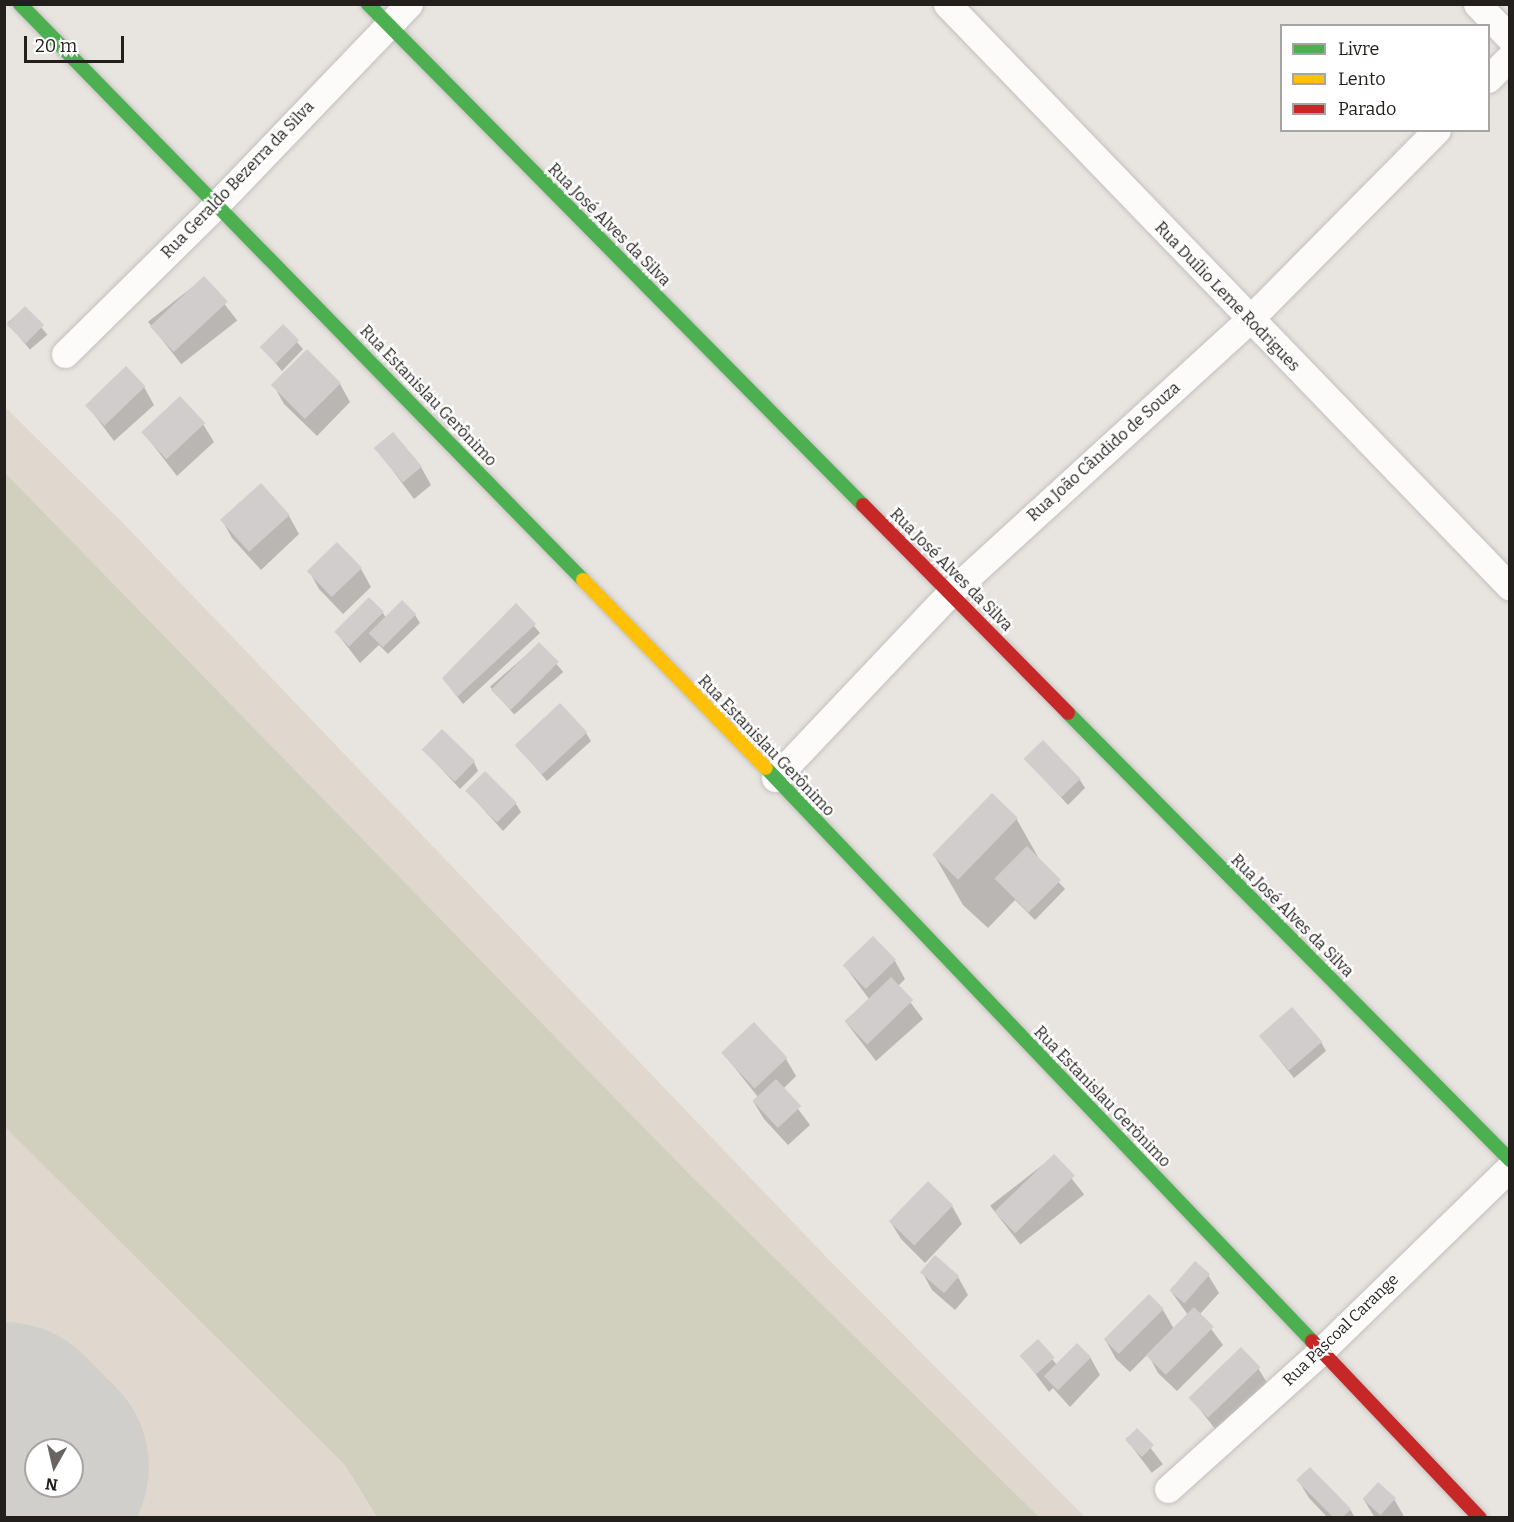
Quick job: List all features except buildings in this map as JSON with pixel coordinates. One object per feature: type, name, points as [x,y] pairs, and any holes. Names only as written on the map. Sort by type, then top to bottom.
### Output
[{"type":"street","name":"Rua Estanislau Gerônimo","points":[[20,4],[219,203],[775,778],[1480,1518]]},
{"type":"street","name":"Rua José Alves da Silva","points":[[368,4],[1509,1160]]},
{"type":"street","name":"Rua Geraldo Bezerra da Silva","points":[[66,354],[219,203],[409,4]]},
{"type":"street","name":"Rua Duílio Leme Rodrigues","points":[[947,4],[1249,320],[1509,587]]},
{"type":"street","points":[[1477,4],[1509,38]]},
{"type":"street","points":[[1490,76],[1509,57]]},
{"type":"street","name":"Rua João Cândido de Souza","points":[[775,778],[950,593],[1249,320],[1435,132]]},
{"type":"street","name":"Rua Pascoal Carange","points":[[1168,1489],[1321,1351],[1509,1167]]},
{"type":"shaded area","points":[[4,406],[124,524],[831,1262],[1085,1517],[5,1517]]},
{"type":"green space","points":[[4,472],[691,1176],[1039,1517],[377,1517],[345,1465],[5,1127]]},
{"type":"runway","points":[[4,1435],[24,1455]]},
{"type":"traffic: fast","points":[[20,4],[583,580]]},
{"type":"traffic: fast","points":[[368,4],[863,505]]},
{"type":"traffic: fast","points":[[1068,713],[1510,1160]]},
{"type":"traffic: fast","points":[[766,768],[1312,1341]]},
{"type":"traffic: slow","points":[[583,580],[766,768]]},
{"type":"traffic: jam","points":[[863,505],[1068,713]]},
{"type":"traffic: jam","points":[[1312,1341],[1480,1518]]}]
